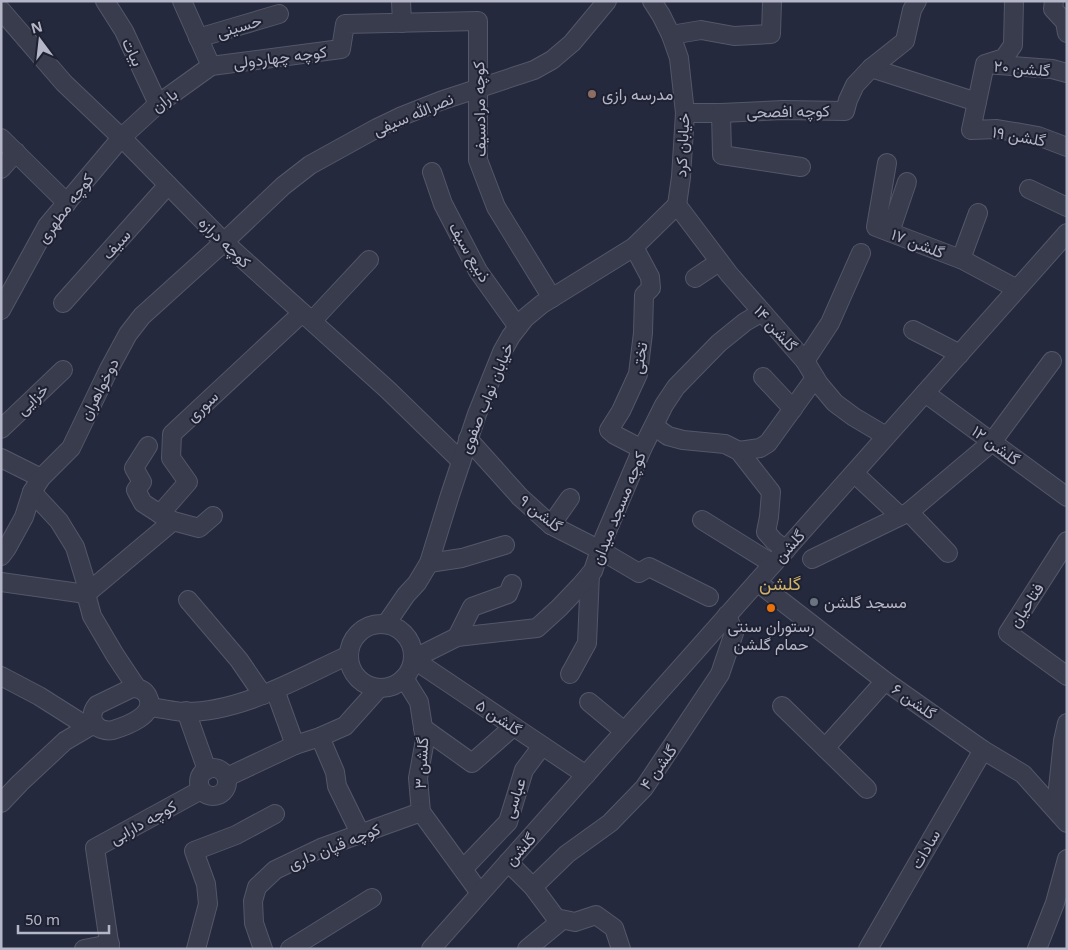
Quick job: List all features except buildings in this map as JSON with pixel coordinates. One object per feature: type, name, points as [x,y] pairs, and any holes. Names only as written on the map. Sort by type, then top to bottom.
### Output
[{"type":"street","name":"بیات","points":[[105,1],[124,31],[158,104]]},
{"type":"street","points":[[182,1],[210,66]]},
{"type":"street","points":[[401,1],[402,23]]},
{"type":"street","name":"نصرالله سیفی","points":[[224,242],[283,186],[310,165],[402,116],[440,101],[534,70],[552,60],[572,44],[606,1]]},
{"type":"street","name":"خیابان کرد","points":[[652,1],[672,35],[679,58],[685,113],[677,206]]},
{"type":"street","points":[[672,35],[701,30],[734,36],[771,34],[772,1]]},
{"type":"street","name":"کوچه افصحی","points":[[685,113],[784,110],[845,111],[855,85],[871,68],[904,40],[912,10],[918,1]]},
{"type":"street","points":[[985,64],[1004,58],[1013,45],[1014,1]]},
{"type":"street","points":[[1054,1],[1053,9],[1065,22],[1067,33]]},
{"type":"street","name":"کوچه درازه","points":[[1,10],[64,83],[224,242],[388,390],[461,461]]},
{"type":"street","name":"حسینی","points":[[198,38],[279,14]]},
{"type":"street","name":"کوچه چهاردولی","points":[[210,66],[341,49],[345,24],[478,21]]},
{"type":"street","name":"کوچه مرادسیف","points":[[478,21],[478,160],[496,207],[552,298]]},
{"type":"street","name":"گلشن ۲۰","points":[[971,130],[985,64],[1052,69],[1067,73]]},
{"type":"street","name":"باران","points":[[121,138],[158,104],[210,66]]},
{"type":"street","points":[[871,68],[977,102]]},
{"type":"street","points":[[721,113],[722,155],[801,167]]},
{"type":"street","name":"گلشن ۱۹","points":[[971,130],[997,129],[1038,136],[1067,147]]},
{"type":"street","points":[[1,138],[67,203]]},
{"type":"street","name":"کوچه مطهری","points":[[1,310],[47,226],[121,138]]},
{"type":"street","points":[[1,169],[16,152]]},
{"type":"street","name":"گلشن ۱۷","points":[[887,163],[876,227],[961,259],[1017,289]]},
{"type":"street","name":"ذبیع سیف","points":[[432,172],[443,204],[478,270],[518,327]]},
{"type":"street","points":[[890,232],[907,182]]},
{"type":"street","name":"سیف","points":[[63,302],[168,185]]},
{"type":"street","points":[[1029,189],[1067,207]]},
{"type":"street","name":"خیابان نواب صفوی","points":[[386,624],[406,595],[417,583],[429,563],[477,414],[502,352],[511,336],[526,318],[552,298],[634,247],[677,206]]},
{"type":"street","name":"گلشن ۱۴","points":[[677,206],[719,262],[806,361],[819,384],[835,402],[854,417],[886,436]]},
{"type":"street","points":[[961,259],[978,213]]},
{"type":"street","name":"گلشن","points":[[431,949],[1067,233]]},
{"type":"street","name":"دوخواهران","points":[[1,556],[24,518],[36,485],[71,448],[128,334],[142,316],[224,242]]},
{"type":"street","name":"تختی","points":[[634,247],[650,277],[651,288],[644,295],[643,333],[638,374],[621,411],[609,430],[642,449]]},
{"type":"street","points":[[806,361],[830,323],[861,254]]},
{"type":"street","points":[[307,317],[369,260]]},
{"type":"street","points":[[696,278],[719,262]]},
{"type":"street","name":"کوچه مسجد میدان","points":[[413,659],[457,637],[537,628],[559,608],[593,571],[642,449],[664,405],[676,387],[719,343],[745,322],[762,312]]},
{"type":"street","name":"سوری","points":[[167,518],[188,482],[171,458],[172,434],[307,317]]},
{"type":"street","points":[[913,330],[960,354]]},
{"type":"street","points":[[812,559],[904,514],[992,442],[1052,361]]},
{"type":"street","name":"خزایی","points":[[1,429],[63,370]]},
{"type":"street","points":[[763,377],[793,409]]},
{"type":"street","points":[[739,451],[760,448],[768,442],[815,378]]},
{"type":"street","name":"گلشن ۱۲","points":[[925,393],[1067,497]]},
{"type":"street","points":[[654,426],[668,436],[683,440],[725,444],[739,451],[771,492],[766,532],[786,550]]},
{"type":"street","name":"گلشن ۹","points":[[468,440],[520,497],[551,524],[640,573],[649,567],[709,598]]},
{"type":"street","points":[[148,446],[134,468],[142,482],[136,490],[143,503],[167,518],[199,528],[213,516]]},
{"type":"street","points":[[1,458],[36,485],[75,547],[86,583],[86,594],[92,616],[115,656],[137,688]]},
{"type":"street","points":[[854,473],[948,553]]},
{"type":"street","points":[[551,524],[570,498]]},
{"type":"street","points":[[86,594],[167,518]]},
{"type":"street","points":[[702,520],[773,564]]},
{"type":"street","name":"فتاحیان","points":[[1067,542],[1008,633],[1067,676]]},
{"type":"street","points":[[429,563],[462,558],[505,545]]},
{"type":"street","points":[[570,674],[587,643],[590,574]]},
{"type":"street","points":[[1,582],[86,594]]},
{"type":"street","name":"گلشن ۶","points":[[757,582],[886,681],[983,750],[1023,774],[1065,824]]},
{"type":"street","points":[[457,637],[472,607],[508,594],[512,584]]},
{"type":"street","points":[[188,600],[269,692],[295,745]]},
{"type":"street","name":"گلشن ۴","points":[[533,887],[567,854],[610,823],[644,788],[720,674],[734,633],[727,615]]},
{"type":"street","points":[[386,624],[393,626],[404,634],[411,646],[413,659],[404,678],[392,686],[379,688],[367,685],[357,677],[351,667],[349,655],[352,642],[360,631],[373,625],[386,624]]},
{"type":"street","points":[[149,707],[202,711],[229,706],[288,685],[349,655]]},
{"type":"street","name":"گلشن ۵","points":[[413,659],[586,775]]},
{"type":"street","points":[[1,676],[91,725],[102,730],[113,730],[143,716],[149,707],[148,697],[142,690],[137,688],[127,689],[97,704],[92,714],[91,725],[65,741],[1,803]]},
{"type":"street","name":"گلشن ۳","points":[[404,678],[419,702],[423,728],[424,740],[418,778],[421,812],[480,893]]},
{"type":"street","points":[[825,748],[886,681]]},
{"type":"street","points":[[226,777],[295,745],[346,726],[379,688]]},
{"type":"street","points":[[589,702],[624,731]]},
{"type":"street","points":[[782,706],[867,789]]},
{"type":"street","points":[[186,711],[206,770]]},
{"type":"street","points":[[1065,824],[1058,788],[1067,723]]},
{"type":"street","points":[[423,728],[472,763],[513,727]]},
{"type":"street","points":[[320,737],[335,772],[337,786],[360,834]]},
{"type":"street","name":"عباسی","points":[[463,869],[508,822],[524,770],[542,746]]},
{"type":"street","name":"سادات","points":[[868,949],[983,750]]},
{"type":"street","points":[[211,768],[220,770],[226,777],[227,786],[222,794],[208,796],[201,790],[200,776],[206,770],[211,768]]},
{"type":"street","name":"کوچه دارابی","points":[[110,946],[95,848],[201,790]]},
{"type":"street","name":"کوچه قپان داری","points":[[262,949],[254,923],[254,901],[257,887],[275,870],[321,848],[421,812]]},
{"type":"street","points":[[196,949],[208,904],[206,884],[194,851],[236,835],[275,814]]},
{"type":"street","points":[[1038,949],[1055,903],[1067,859]]},
{"type":"street","points":[[508,862],[533,887],[556,918],[574,922],[596,914],[614,928],[621,949]]},
{"type":"street","points":[[290,949],[372,898]]},
{"type":"street","points":[[527,949],[562,920]]},
{"type":"street","points":[[84,949],[110,946]]},
{"type":"place","name":"مدرسه رازی","points":[[592,94]]},
{"type":"place","name":"مسجد گلشن","points":[[814,602]]},
{"type":"place","name":"رستوران سنتی حمام گلشن","points":[[771,608]]},
{"type":"district","name":"گلشن","points":[[780,584]]}]
